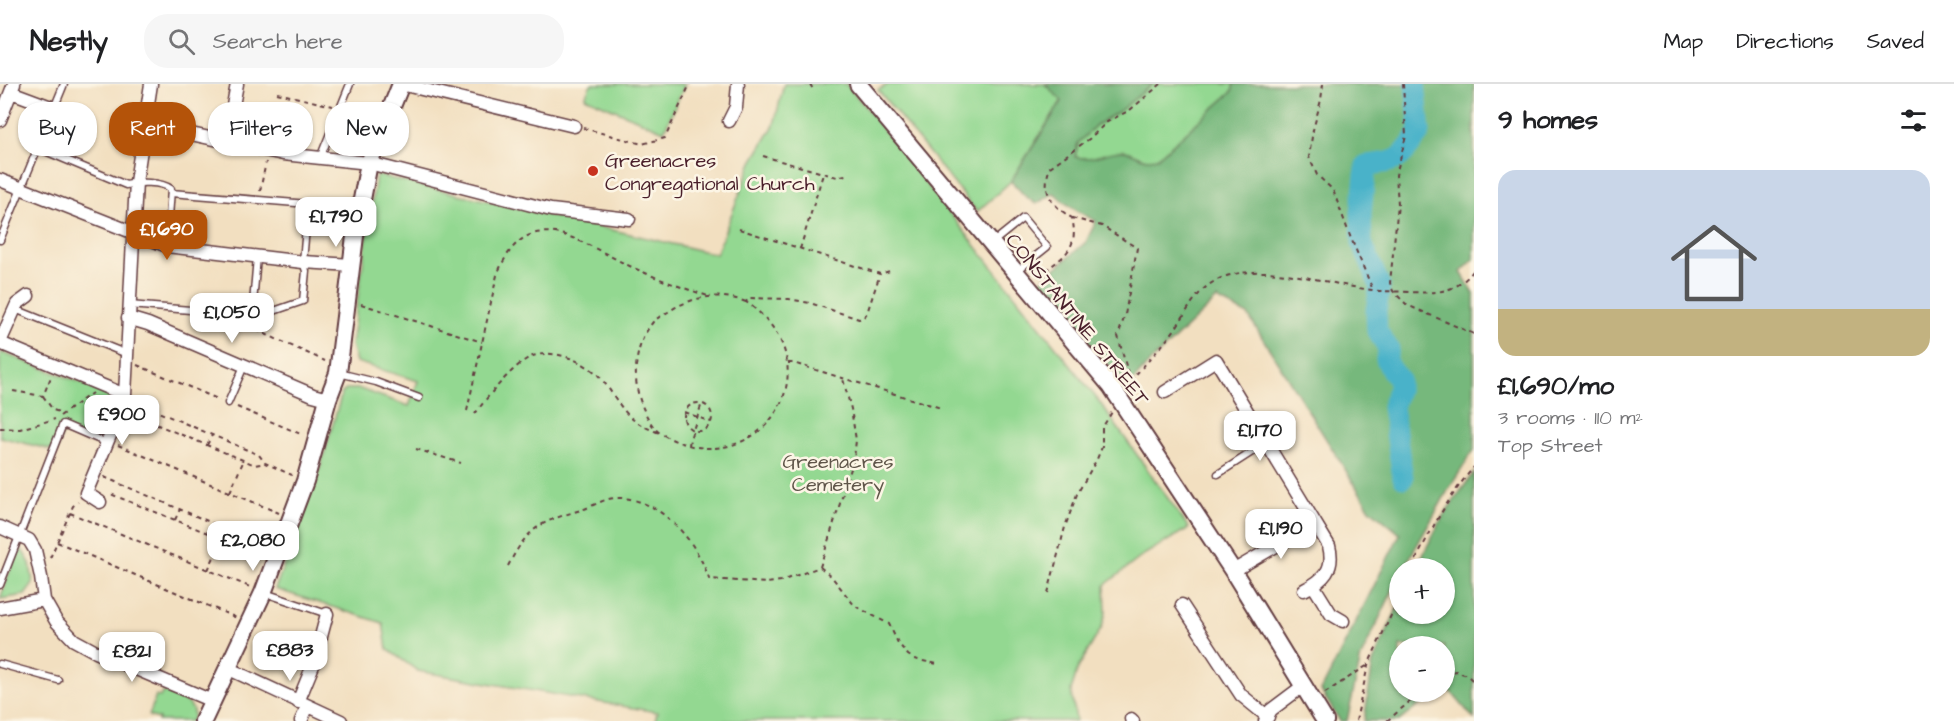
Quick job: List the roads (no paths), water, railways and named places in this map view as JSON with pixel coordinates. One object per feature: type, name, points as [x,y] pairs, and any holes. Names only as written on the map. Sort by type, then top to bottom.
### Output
[{"type":"street","points":[[148,102],[151,84]]},
{"type":"street","points":[[234,102],[237,84]]},
{"type":"street","points":[[203,721],[263,593],[305,481],[338,369],[360,208],[369,163],[401,84],[574,126]]},
{"type":"street","points":[[729,121],[736,107],[738,84]]},
{"type":"street","name":"CONSTANTINE STREET","points":[[858,84],[1111,386],[1233,571],[1325,721]]},
{"type":"street","points":[[0,120],[13,88],[42,102]]},
{"type":"street","points":[[100,502],[90,484],[123,400],[132,233],[140,156]]},
{"type":"street","points":[[305,156],[369,163],[551,210],[629,219]]},
{"type":"street","points":[[0,180],[167,246],[303,262],[352,265]]},
{"type":"street","points":[[28,296],[17,304],[0,343],[101,385],[123,400]]},
{"type":"street","points":[[128,318],[148,324],[328,399]]},
{"type":"street","points":[[1165,392],[1216,360],[1329,546],[1332,556],[1331,564],[1309,588],[1331,614],[1343,621]]},
{"type":"street","points":[[1233,571],[1315,524]]},
{"type":"street","points":[[0,527],[29,540],[35,550],[44,600],[56,621],[74,640],[96,652],[212,700]]},
{"type":"street","points":[[0,608],[44,600]]},
{"type":"street","points":[[1182,605],[1241,695],[1266,719],[1271,710],[1303,686]]},
{"type":"street","points":[[301,721],[303,704],[327,614]]},
{"type":"street","points":[[227,668],[340,721]]},
{"type":"lane","points":[[56,102],[64,84]]},
{"type":"lane","points":[[320,158],[350,84]]},
{"type":"lane","points":[[0,240],[35,156]]},
{"type":"lane","points":[[57,156],[126,185],[136,182],[167,186],[171,189],[167,246]]},
{"type":"lane","points":[[129,305],[252,315],[265,314],[303,301],[306,271],[303,262],[308,204],[171,193]]},
{"type":"lane","points":[[992,244],[1023,218],[1047,247],[1021,278]]},
{"type":"lane","points":[[252,315],[256,257]]},
{"type":"lane","points":[[15,309],[127,354]]},
{"type":"lane","points":[[228,403],[244,365]]},
{"type":"lane","points":[[338,369],[419,398]]},
{"type":"lane","points":[[0,585],[2,572],[63,424],[107,442]]},
{"type":"lane","points":[[1218,474],[1266,442]]},
{"type":"lane","points":[[263,593],[327,614]]},
{"type":"lane","points":[[0,664],[58,680]]},
{"type":"waterway","points":[[1403,478],[1392,407],[1399,387],[1399,379],[1391,370],[1386,359],[1389,349],[1377,331],[1376,311],[1380,286],[1362,243],[1361,213],[1366,165],[1386,163],[1399,158],[1420,132],[1415,84]]},
{"type":"place","name":"Greenacres Congregational Church","points":[[593,171]]},
{"type":"park label","name":"Greenacres Cemetery","points":[[838,472]]}]
